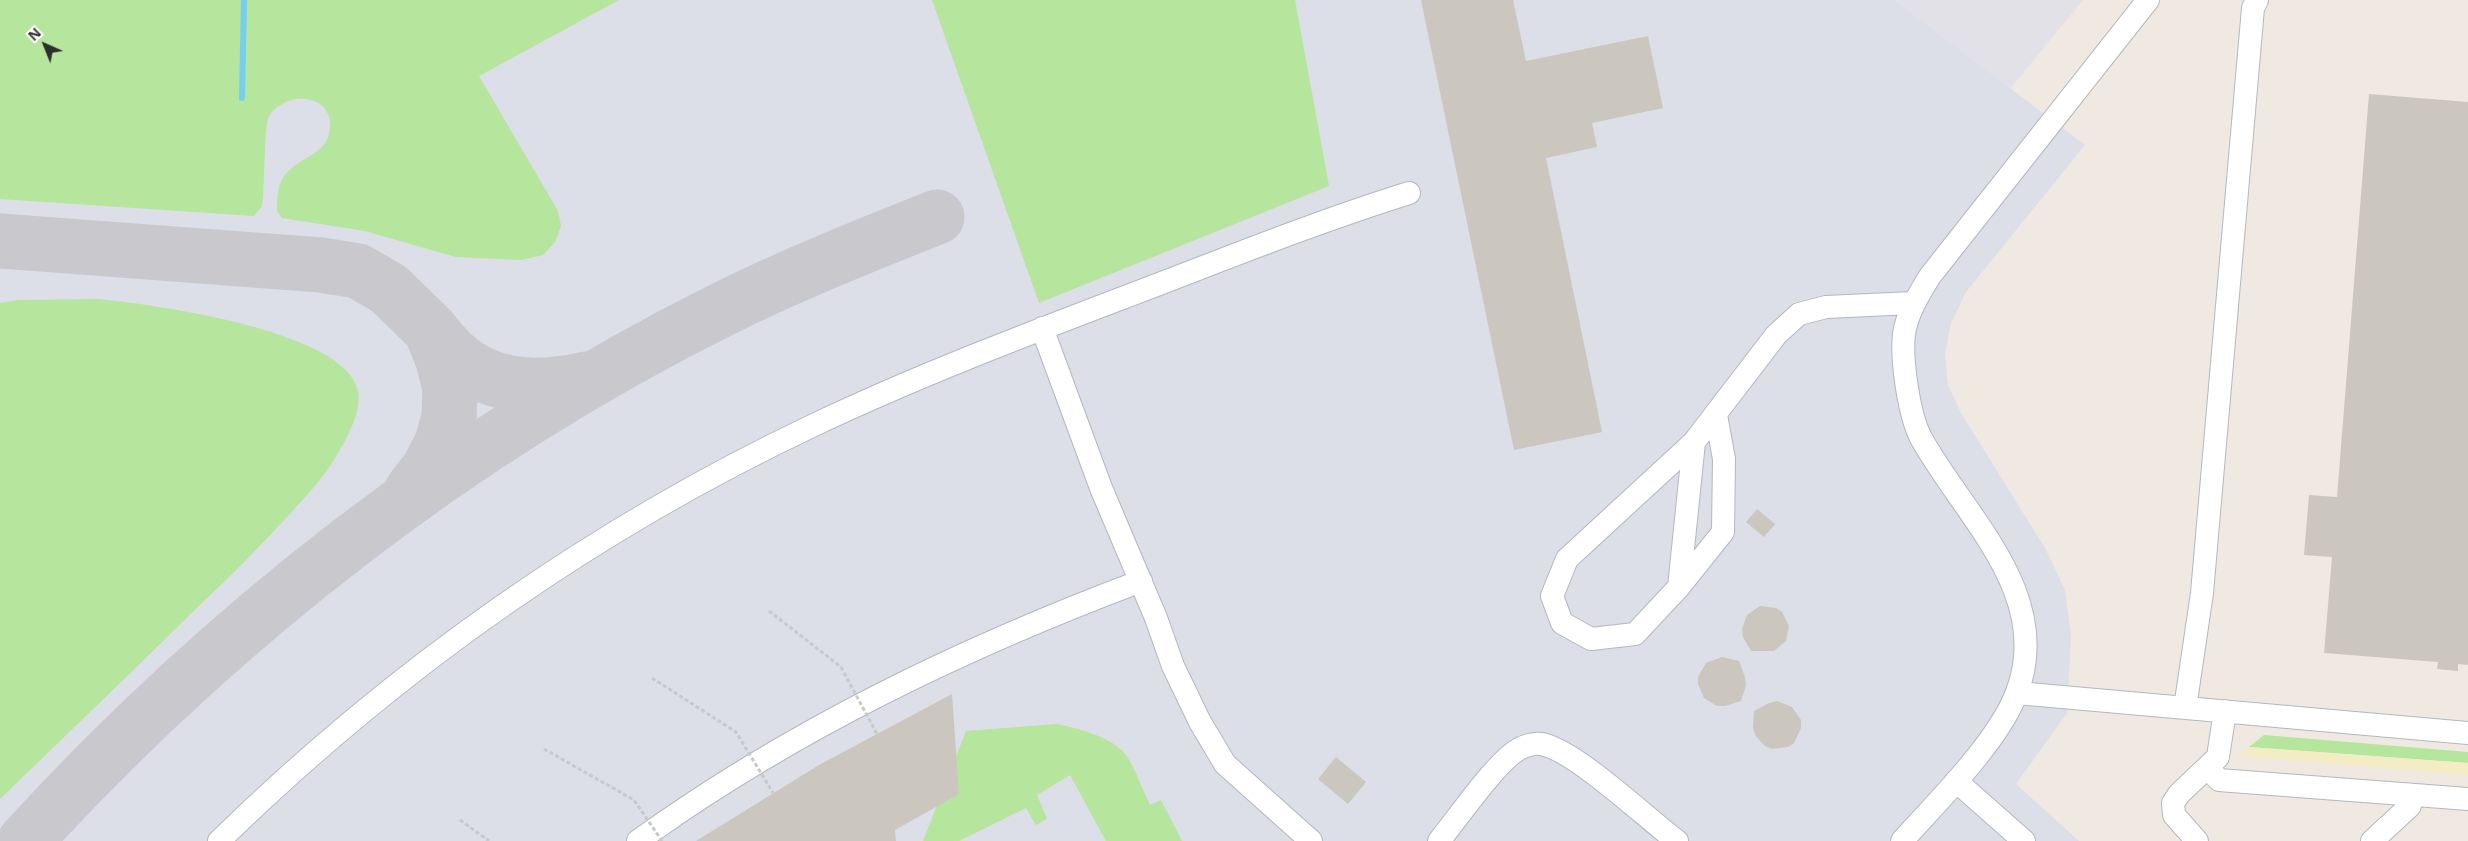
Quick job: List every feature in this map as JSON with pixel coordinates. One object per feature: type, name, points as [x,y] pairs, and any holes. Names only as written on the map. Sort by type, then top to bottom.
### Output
[{"type":"street","points":[[1902,841],[1956,780],[1996,730],[2017,692],[2024,665],[2026,646],[2021,606],[2005,568],[1920,436],[1910,402],[1904,371],[1904,334],[1913,303],[1956,242],[2148,0]]},
{"type":"street","points":[[2185,708],[2202,592],[2252,8],[2257,0]]},
{"type":"street","points":[[219,841],[305,761],[413,672],[534,584],[598,542],[722,472],[811,426],[889,390],[1042,328],[1347,212],[1409,193]]},
{"type":"street","points":[[1716,415],[1724,459],[1723,532],[1679,587],[1635,634],[1591,639],[1562,623],[1552,596],[1567,560],[1694,442],[1776,335],[1799,314],[1826,306],[1913,303]]},
{"type":"street","points":[[1042,328],[1100,488],[1141,581],[1173,666],[1200,722],[1225,764],[1311,841]]},
{"type":"street","points":[[1679,587],[1694,442]]},
{"type":"street","points":[[638,841],[779,749],[890,688],[986,643],[1141,581]]},
{"type":"street","points":[[2017,692],[2468,733]]},
{"type":"street","points":[[2197,841],[2174,815],[2173,803],[2179,794],[2218,757],[2225,711]]},
{"type":"street","points":[[1439,841],[1492,775],[1512,755],[1528,745],[1541,744],[1564,753],[1581,765],[1677,841]]},
{"type":"street","points":[[2208,768],[2219,780],[2468,799]]},
{"type":"street","points":[[1956,780],[2024,841]]},
{"type":"street","points":[[2372,841],[2410,806],[2411,795]]},
{"type":"path","points":[[770,611],[841,667],[877,734]]},
{"type":"path","points":[[652,678],[736,732],[774,793]]},
{"type":"path","points":[[544,750],[634,800],[662,841]]},
{"type":"path","points":[[460,820],[489,841]]},
{"type":"shaded area","points":[[0,0],[1894,0],[2085,145],[1966,292],[1951,323],[1945,354],[1948,385],[1961,413],[2045,548],[2065,590],[2071,635],[2067,713],[2016,784],[2079,841],[0,841]]},
{"type":"shaded area","points":[[1894,0],[2083,0],[2010,89]]},
{"type":"green space","points":[[0,0],[619,0],[479,76],[558,211],[561,226],[555,242],[543,255],[521,260],[456,257],[365,231],[282,218],[277,211],[277,203],[278,190],[283,178],[296,165],[324,145],[330,127],[328,115],[323,107],[315,101],[305,99],[294,99],[284,103],[275,109],[268,118],[262,206],[254,216],[0,199]]},
{"type":"green space","points":[[932,0],[1295,0],[1329,186],[1039,303]]},
{"type":"green space","points":[[98,299],[200,314],[284,336],[320,352],[346,370],[358,391],[358,408],[348,434],[330,466],[288,516],[226,580],[0,799],[0,303],[18,300]]},
{"type":"green space","points":[[1056,724],[1094,734],[1113,743],[1120,749],[1133,767],[1150,805],[1161,800],[1182,841],[1106,841],[1070,775],[1037,795],[1047,819],[1036,825],[1026,808],[959,841],[923,841],[966,731]]},
{"type":"green space","points":[[2264,735],[2468,752],[2468,763],[2249,747]]},
{"type":"sand","points":[[2249,747],[2468,763],[2468,775],[2239,756]]},
{"type":"building","points":[[1421,0],[1513,0],[1526,61],[1648,36],[1663,108],[1592,123],[1597,147],[1546,158],[1602,432],[1514,450]]},
{"type":"building","points":[[2369,94],[2468,102],[2468,665],[2458,664],[2458,671],[2437,669],[2438,662],[2324,653],[2332,557],[2304,555],[2309,495],[2337,497]]},
{"type":"building","points":[[1757,509],[1775,524],[1764,537],[1746,522]]},
{"type":"building","points":[[1760,606],[1776,608],[1782,612],[1789,626],[1786,641],[1774,651],[1751,651],[1743,637],[1742,629],[1747,615]]},
{"type":"building","points":[[1722,657],[1739,661],[1746,685],[1741,701],[1725,706],[1717,706],[1704,698],[1698,684],[1698,677],[1706,663]]},
{"type":"building","points":[[952,694],[959,794],[895,830],[896,841],[696,841],[819,765]]},
{"type":"building","points":[[1777,701],[1792,707],[1801,720],[1801,728],[1794,743],[1788,747],[1772,749],[1765,746],[1755,735],[1753,727],[1754,711]]},
{"type":"building","points":[[1336,757],[1366,782],[1348,804],[1318,779]]},
{"type":"waterway","points":[[242,98],[244,0]]},
{"type":"taxiway","points":[[25,841],[101,762],[180,685],[263,613],[349,544],[437,479],[529,418],[624,362],[721,310],[801,273],[937,217]]},
{"type":"taxiway","points":[[0,241],[321,265],[358,271],[389,289],[431,330],[443,360],[450,388],[449,417],[442,443],[429,468],[412,490]]},
{"type":"taxiway","points":[[431,330],[451,353],[465,365],[481,374],[498,380],[515,384],[550,385],[586,379]]}]
